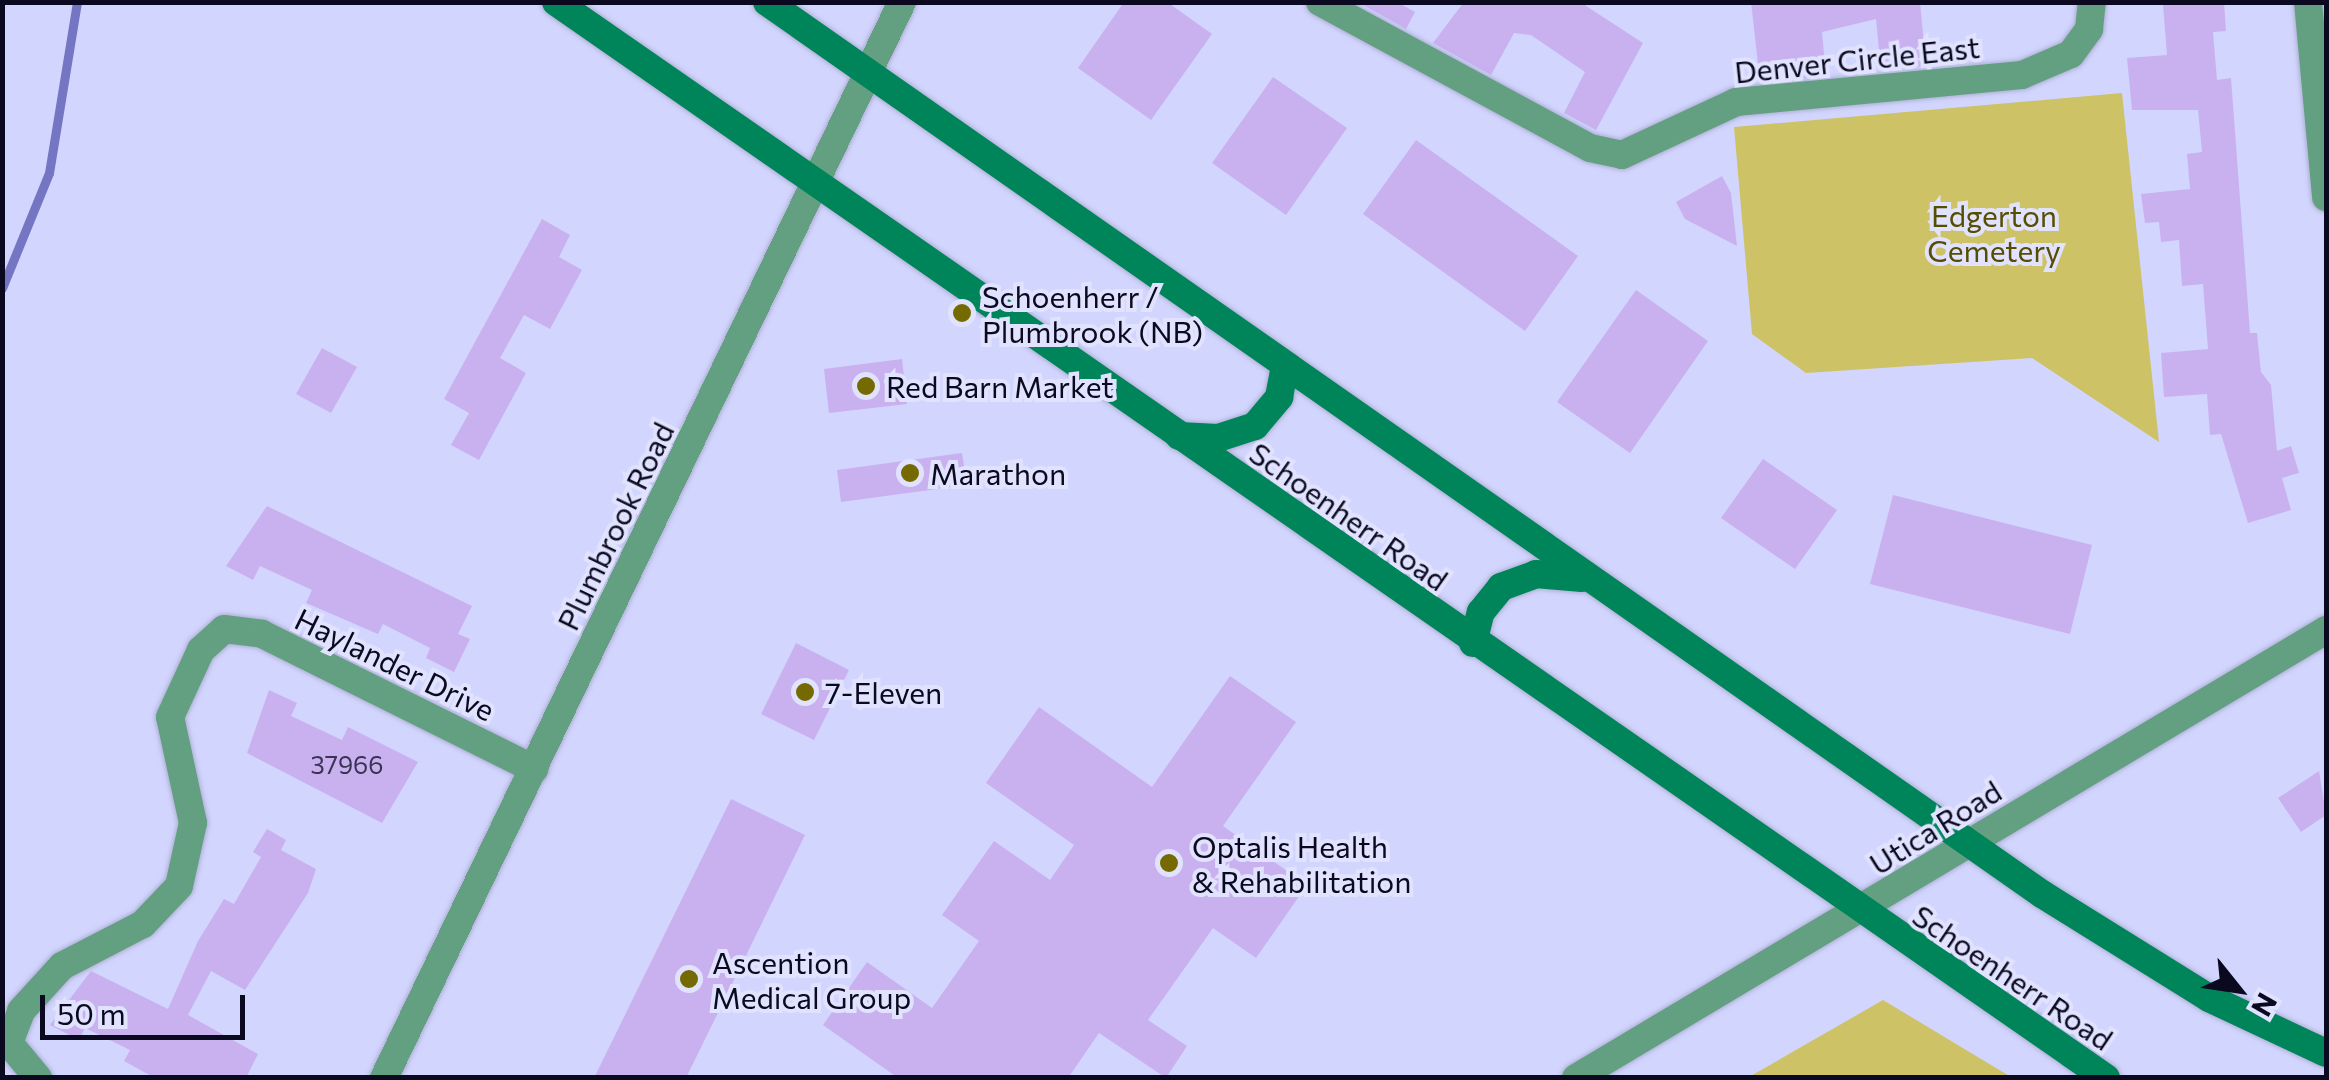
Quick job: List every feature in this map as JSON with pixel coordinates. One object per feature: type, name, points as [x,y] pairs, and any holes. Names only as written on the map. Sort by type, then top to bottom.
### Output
[{"type":"main road","name":"Schoenherr Road","points":[[556,2],[1858,912],[2106,1078]]},
{"type":"main road","points":[[767,2],[1973,844],[2160,970],[2326,1053]]},
{"type":"main road","points":[[1178,436],[1218,438],[1255,426],[1279,397],[1285,366]]},
{"type":"main road","points":[[1473,643],[1490,598],[1518,578],[1554,573],[1593,582]]},
{"type":"street","name":"Plumbrook Road","points":[[384,1078],[902,2]]},
{"type":"street","name":"Denver Circle East","points":[[1320,2],[1590,148],[1622,154],[1736,102],[2022,75],[2081,43],[2092,2]]},
{"type":"street","points":[[2308,2],[2326,198]]},
{"type":"street","name":"Haylander Drive","points":[[38,1078],[9,1044],[20,1011],[62,966],[143,924],[180,886],[193,823],[170,718],[201,650],[224,629],[262,634],[534,769]]},
{"type":"street","name":"Utica Road","points":[[1576,1078],[2326,630]]},
{"type":"green space","name":"Edgerton Cemetery","points":[[2122,93],[2159,442],[2032,358],[1806,373],[1752,334],[1734,127]]},
{"type":"green space","points":[[1883,1000],[2011,1077],[1749,1077]]},
{"type":"building","points":[[1124,2],[1167,2],[1212,34],[1151,120],[1078,68]]},
{"type":"building","points":[[1358,2],[1397,2],[1415,12],[1406,29]]},
{"type":"building","points":[[1464,2],[1580,2],[1643,43],[1596,130],[1564,113],[1585,72],[1531,35],[1514,33],[1491,75],[1433,43]]},
{"type":"building","points":[[1751,2],[1920,2],[1926,66],[1881,71],[1876,19],[1822,32],[1826,76],[1760,82]]},
{"type":"building","points":[[2224,2],[2226,31],[2213,32],[2217,80],[2231,78],[2250,333],[2257,333],[2261,372],[2271,385],[2277,451],[2291,446],[2299,473],[2282,478],[2291,510],[2248,523],[2221,434],[2210,435],[2207,394],[2164,397],[2161,353],[2208,349],[2203,284],[2182,286],[2179,240],[2161,242],[2159,222],[2145,223],[2141,194],[2190,189],[2187,154],[2202,152],[2198,110],[2132,110],[2127,58],[2167,55],[2163,5]]},
{"type":"building","points":[[1273,77],[1347,128],[1286,215],[1212,163]]},
{"type":"building","points":[[1416,140],[1578,256],[1525,331],[1363,214]]},
{"type":"building","points":[[1722,176],[1731,193],[1737,246],[1685,219],[1676,202]]},
{"type":"building","points":[[542,219],[570,235],[559,257],[582,270],[550,329],[524,315],[500,358],[526,373],[479,460],[451,445],[469,413],[444,399]]},
{"type":"building","points":[[1636,290],[1708,341],[1630,453],[1557,402]]},
{"type":"building","points":[[322,348],[357,367],[331,413],[296,394]]},
{"type":"building","name":"Red Barn Market","points":[[902,359],[907,404],[829,413],[824,369]]},
{"type":"building","points":[[962,453],[967,485],[841,502],[837,470]]},
{"type":"building","points":[[1763,459],[1837,510],[1795,569],[1721,518]]},
{"type":"building","points":[[1893,495],[2092,545],[2070,634],[1870,584]]},
{"type":"building","points":[[267,506],[472,606],[458,634],[470,639],[454,672],[426,658],[430,648],[383,624],[378,634],[306,603],[312,590],[260,566],[253,580],[226,566]]},
{"type":"building","name":"7-Eleven","points":[[796,643],[849,670],[814,740],[761,714]]},
{"type":"building","name":"Optalis Health & Rehabilitation","points":[[1230,676],[1296,722],[1223,826],[1307,885],[1256,958],[1213,928],[1148,1020],[1187,1046],[1166,1078],[1099,1033],[1068,1078],[898,1078],[823,1025],[867,962],[932,1008],[979,941],[942,915],[994,841],[1050,880],[1074,845],[986,783],[1039,707],[1152,787]]},
{"type":"building","points":[[269,690],[297,703],[291,716],[342,740],[348,727],[418,762],[382,823],[247,753]]},
{"type":"building","points":[[2319,771],[2326,815],[2301,832],[2278,798]]},
{"type":"building","points":[[731,799],[805,835],[686,1078],[594,1078]]},
{"type":"building","points":[[267,829],[286,840],[281,850],[316,869],[308,893],[245,990],[211,971],[188,1015],[258,1054],[246,1078],[155,1078],[124,1061],[130,1050],[85,1028],[79,1040],[50,1025],[91,971],[168,1009],[198,941],[224,899],[234,904],[261,857],[253,852]]},
{"type":"waterway","points":[[2,288],[49,173],[77,2]]},
{"type":"place","name":"Schoenherr / Plumbrook (NB)","points":[[962,313]]},
{"type":"place","name":"Red Barn Market","points":[[866,386]]},
{"type":"place","name":"Marathon","points":[[910,473]]},
{"type":"place","name":"7-Eleven","points":[[805,692]]},
{"type":"place","name":"Optalis Health & Rehabilitation","points":[[1169,863]]},
{"type":"place","name":"Ascention Medical Group","points":[[689,979]]}]
